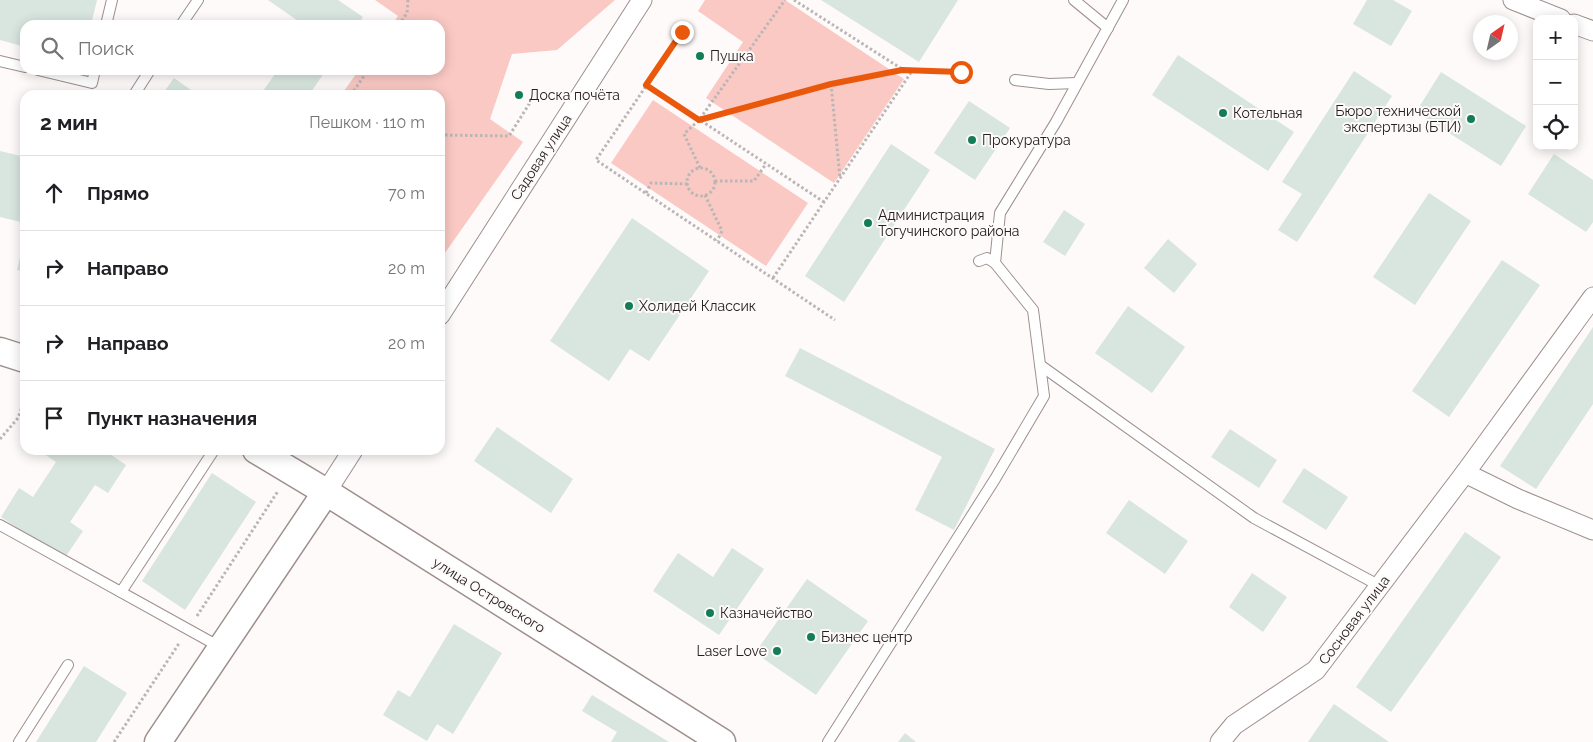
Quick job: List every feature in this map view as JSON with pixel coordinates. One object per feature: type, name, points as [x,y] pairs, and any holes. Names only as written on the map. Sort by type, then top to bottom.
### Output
[{"type":"street","name":"Садовая улица","points":[[445,306],[642,0]]},
{"type":"street","points":[[1512,0],[1551,15]]},
{"type":"street","points":[[1578,25],[1593,31]]},
{"type":"street","name":"Сосновая улица","points":[[1220,742],[1234,725],[1316,670],[1465,473],[1593,297]]},
{"type":"street","points":[[0,351],[20,357]]},
{"type":"street","name":"улица Островского","points":[[264,455],[722,742]]},
{"type":"street","points":[[158,742],[350,455]]},
{"type":"street","points":[[1465,473],[1518,499],[1593,530]]},
{"type":"lane","points":[[107,20],[112,0]]},
{"type":"lane","points":[[184,20],[198,0]]},
{"type":"lane","points":[[1074,0],[1108,28]]},
{"type":"lane","points":[[995,263],[1000,213],[1056,122],[1123,0]]},
{"type":"lane","points":[[0,61],[20,66]]},
{"type":"lane","points":[[59,75],[92,83],[94,75]]},
{"type":"lane","points":[[137,90],[147,75]]},
{"type":"lane","points":[[1015,80],[1049,84],[1077,83]]},
{"type":"lane","points":[[828,742],[995,478],[1044,396],[1032,310],[995,263],[987,258],[979,261]]},
{"type":"lane","points":[[1040,365],[1254,518],[1380,586]]},
{"type":"lane","points":[[121,592],[211,455]]},
{"type":"lane","points":[[0,526],[222,648]]},
{"type":"lane","points":[[18,742],[68,665]]},
{"type":"path","points":[[402,20],[407,13],[408,0]]},
{"type":"path","points":[[700,168],[684,134],[699,120],[785,0]]},
{"type":"path","points":[[794,0],[902,70]]},
{"type":"path","points":[[682,32],[596,160],[835,320]]},
{"type":"path","points":[[699,120],[831,84],[902,70],[966,71]]},
{"type":"path","points":[[773,278],[912,71]]},
{"type":"path","points":[[354,90],[365,75]]},
{"type":"path","points":[[831,84],[840,178]]},
{"type":"path","points":[[646,85],[824,202]]},
{"type":"path","points":[[445,135],[509,136],[531,101]]},
{"type":"path","points":[[715,181],[754,181],[766,164]]},
{"type":"path","points":[[700,168],[712,172],[715,181],[713,190],[705,195],[696,194],[688,184],[692,172],[700,168]]},
{"type":"path","points":[[646,193],[651,183],[688,184]]},
{"type":"path","points":[[705,195],[722,231],[716,240]]},
{"type":"path","points":[[0,439],[18,418],[20,413]]},
{"type":"path","points":[[114,742],[291,471]]},
{"type":"shaded area","points":[[375,0],[615,0],[557,50],[512,54],[490,119],[523,142],[445,253],[445,90],[345,90],[355,75],[445,75],[445,20],[395,20],[398,16]]},
{"type":"shaded area","points":[[705,0],[785,0],[904,79],[834,183],[706,98],[743,42],[698,11]]},
{"type":"shaded area","points":[[653,100],[808,203],[766,266],[611,163]]},
{"type":"building","points":[[0,0],[97,0],[92,20],[20,20],[20,46],[0,40]]},
{"type":"building","points":[[268,0],[338,0],[363,17],[361,20],[297,20]]},
{"type":"building","points":[[821,0],[958,0],[919,62]]},
{"type":"building","points":[[1367,0],[1393,0],[1412,11],[1391,46],[1353,24]]},
{"type":"building","name":"Котельная","points":[[1178,55],[1294,132],[1268,171],[1152,95]]},
{"type":"building","points":[[1354,71],[1392,96],[1297,242],[1278,230],[1302,194],[1282,182]]},
{"type":"building","name":"Бюро технической экспертизы (БТИ)","points":[[1441,72],[1526,126],[1501,166],[1416,112]]},
{"type":"building","points":[[274,75],[323,75],[312,90],[264,90]]},
{"type":"building","points":[[174,78],[191,90],[166,90]]},
{"type":"building","name":"Прокуратура","points":[[969,101],[1010,128],[975,180],[934,153]]},
{"type":"building","name":"Администрация Тогучинского района","points":[[891,144],[930,170],[844,302],[805,276]]},
{"type":"building","points":[[0,151],[20,156],[20,222],[0,217]]},
{"type":"building","points":[[1554,154],[1593,180],[1593,222],[1586,232],[1528,194]]},
{"type":"building","points":[[1429,193],[1471,221],[1415,305],[1373,277]]},
{"type":"building","points":[[1064,210],[1085,224],[1065,256],[1043,242]]},
{"type":"building","name":"Холидей Классик","points":[[632,218],[709,271],[649,361],[630,349],[609,381],[550,341]]},
{"type":"building","points":[[1168,239],[1197,264],[1174,293],[1144,268]]},
{"type":"building","points":[[20,258],[20,271],[17,270]]},
{"type":"building","points":[[1502,260],[1540,285],[1449,417],[1412,391]]},
{"type":"building","points":[[1128,306],[1185,347],[1152,393],[1095,353]]},
{"type":"building","points":[[1593,327],[1593,404],[1536,489],[1500,466]]},
{"type":"building","points":[[800,348],[995,449],[954,530],[915,510],[942,457],[785,376]]},
{"type":"building","points":[[497,427],[573,479],[551,513],[474,461]]},
{"type":"building","points":[[1230,429],[1277,460],[1259,488],[1211,457]]},
{"type":"building","points":[[46,455],[111,455],[126,465],[108,493],[95,485],[70,522],[83,531],[64,559],[1,517],[19,488],[33,497],[56,462]]},
{"type":"building","points":[[1304,468],[1348,497],[1326,530],[1282,502]]},
{"type":"building","points":[[212,473],[256,502],[185,610],[142,581]]},
{"type":"building","points":[[1129,500],[1188,541],[1165,574],[1106,533]]},
{"type":"building","points":[[1465,532],[1501,557],[1391,712],[1356,687]]},
{"type":"building","name":"Казначейство","points":[[732,548],[764,569],[719,635],[653,591],[678,553],[713,577]]},
{"type":"building","points":[[1252,573],[1287,597],[1263,632],[1229,607]]},
{"type":"building","name":"Бизнес центр","points":[[807,579],[868,621],[816,695],[755,653]]},
{"type":"building","points":[[454,624],[502,653],[453,734],[437,724],[427,741],[383,715],[398,690],[410,697]]},
{"type":"building","points":[[84,666],[127,693],[96,742],[36,742]]},
{"type":"building","points":[[592,695],[669,742],[611,742],[617,732],[582,711]]},
{"type":"building","points":[[1334,704],[1389,742],[1308,742]]},
{"type":"building","points":[[905,733],[916,742],[898,742]]},
{"type":"place","name":"Пушка","points":[[700,56]]},
{"type":"place","name":"Доска почёта","points":[[519,95]]},
{"type":"place","name":"Котельная","points":[[1223,113]]},
{"type":"place","name":"Бюро технической экспертизы (БТИ)","points":[[1471,119]]},
{"type":"place","name":"Прокуратура","points":[[972,140]]},
{"type":"place","name":"Администрация Тогучинского района","points":[[868,223]]},
{"type":"place","name":"Холидей Классик","points":[[629,306]]},
{"type":"place","name":"Казначейство","points":[[710,613]]},
{"type":"place","name":"Бизнес центр","points":[[811,637]]},
{"type":"place","name":"Laser Love","points":[[777,651]]},
{"type":"route","points":[[682,32],[646,85],[699,120],[831,84],[902,70],[961,72]]}]
